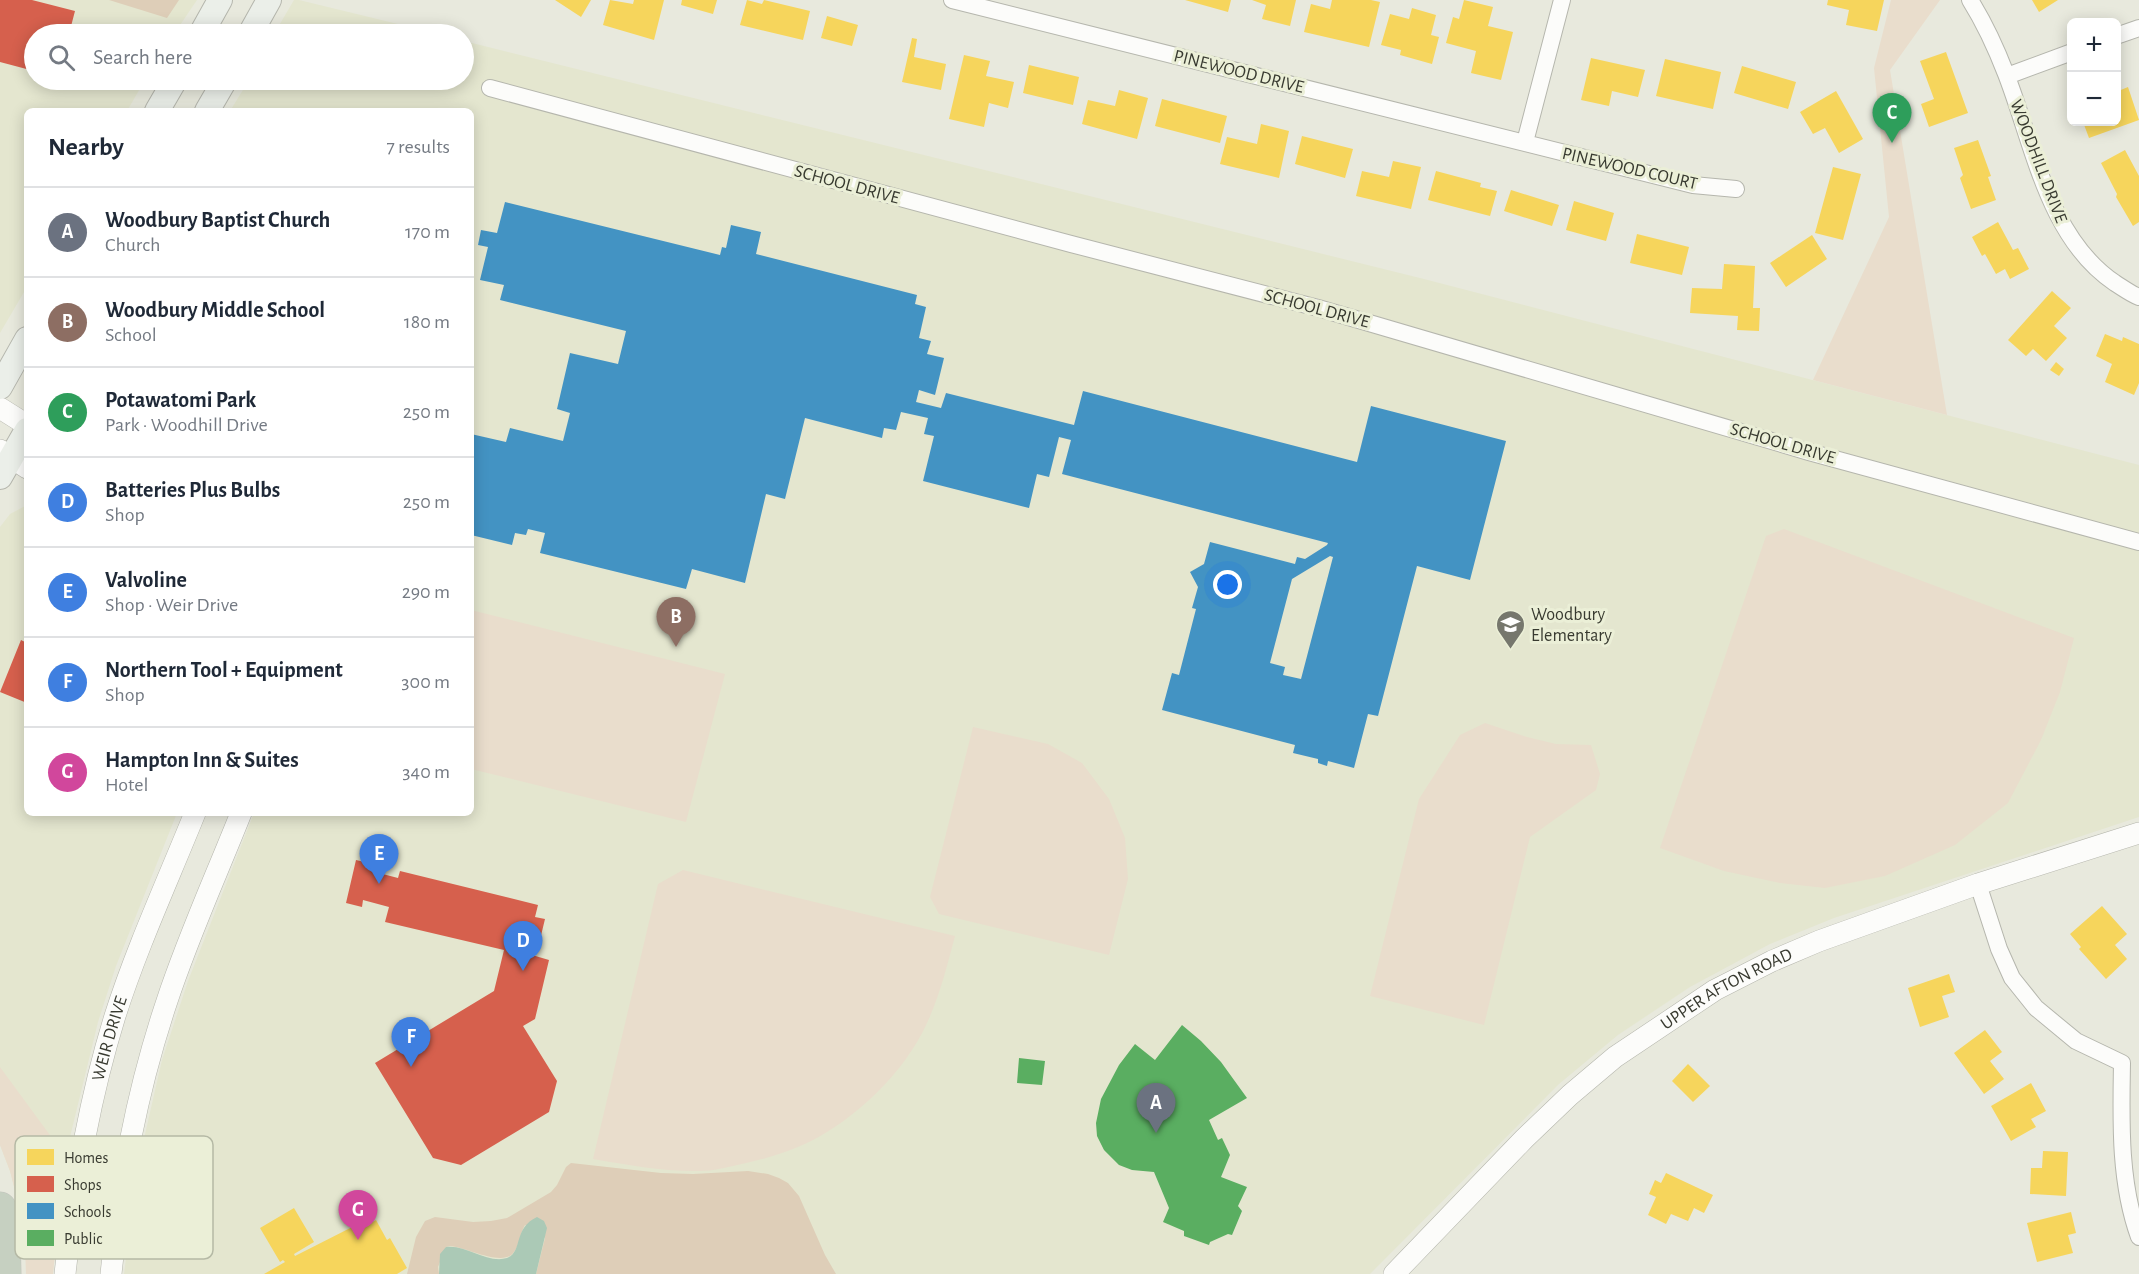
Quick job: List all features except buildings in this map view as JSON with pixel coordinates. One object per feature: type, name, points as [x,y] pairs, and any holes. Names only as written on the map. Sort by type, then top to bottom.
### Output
[{"type":"highway","points":[[0,1208],[4,1233],[5,1274]]},
{"type":"main road","points":[[207,24],[220,0]]},
{"type":"main road","points":[[256,24],[269,0]]},
{"type":"main road","points":[[159,108],[169,90]]},
{"type":"main road","points":[[209,108],[219,90]]},
{"type":"main road","points":[[0,387],[24,344]]},
{"type":"main road","points":[[10,463],[24,436]]},
{"type":"street","name":"PINEWOOD DRIVE","points":[[952,0],[1525,142]]},
{"type":"street","points":[[1525,142],[1562,0]]},
{"type":"street","name":"WOODHILL DRIVE","points":[[1970,0],[1989,31],[2051,202],[2068,235],[2088,260],[2110,279],[2139,297]]},
{"type":"street","points":[[2121,34],[2139,28]]},
{"type":"street","points":[[2007,76],[2067,54]]},
{"type":"street","name":"SCHOOL DRIVE","points":[[490,88],[1318,308],[1809,452],[2139,542]]},
{"type":"street","name":"PINEWOOD COURT","points":[[1525,142],[1693,184],[1736,189]]},
{"type":"street","points":[[0,408],[24,423]]},
{"type":"street","name":"WEIR DRIVE","points":[[85,1136],[103,1057],[124,993],[194,816]]},
{"type":"street","points":[[131,1136],[150,1056],[167,999],[240,816]]},
{"type":"street","name":"UPPER AFTON ROAD","points":[[1394,1274],[1524,1139],[1570,1095],[1615,1057],[1714,990],[1819,941],[1978,884],[2139,833]]},
{"type":"street","points":[[1978,884],[2012,978],[2036,1008],[2076,1041],[2122,1063],[2121,1119],[2128,1201],[2139,1237]]},
{"type":"street","name":"WEIR DRIVE","points":[[65,1274],[67,1259]]},
{"type":"street","points":[[111,1274],[113,1259]]},
{"type":"shaded area","points":[[0,0],[197,0],[181,24],[24,24],[24,90],[139,90],[129,108],[24,108],[24,292],[0,333]]},
{"type":"shaded area","points":[[109,0],[179,0],[167,18]]},
{"type":"shaded area","points":[[294,0],[299,0],[398,24],[280,24]]},
{"type":"shaded area","points":[[1891,0],[1940,0],[1890,70],[1947,415],[1813,380],[1889,217],[1874,68]]},
{"type":"shaded area","points":[[474,43],[1424,279],[2139,465],[2139,817],[1834,918],[1770,944],[1690,987],[1618,1035],[1559,1084],[1370,1274],[124,1274],[126,1259],[213,1259],[213,1136],[145,1136],[162,1060],[188,981],[253,816],[474,816],[474,108],[232,108],[243,90],[474,90]]},
{"type":"shaded area","points":[[24,507],[24,816],[176,816],[116,966],[98,1022],[70,1136],[15,1136],[15,1191],[0,1145],[0,527],[10,514]]},
{"type":"shaded area","points":[[1784,529],[2074,638],[2060,692],[2041,740],[2008,803],[1955,845],[1885,876],[1825,888],[1780,883],[1724,871],[1660,848],[1766,536]]},
{"type":"shaded area","points":[[474,611],[725,674],[686,822],[474,770]]},
{"type":"shaded area","points":[[1485,723],[1556,744],[1591,745],[1600,774],[1596,790],[1530,837],[1484,1025],[1370,996],[1419,799],[1460,735]]},
{"type":"shaded area","points":[[973,727],[1048,744],[1082,763],[1109,799],[1125,838],[1128,879],[1109,955],[939,914],[930,897]]},
{"type":"shaded area","points":[[683,870],[955,936],[943,980],[927,1023],[906,1059],[892,1076],[860,1108],[807,1143],[761,1159],[705,1171],[660,1169],[593,1159],[658,884]]},
{"type":"shaded area","points":[[0,1067],[51,1136],[15,1136],[15,1191],[0,1145]]},
{"type":"shaded area","points":[[571,1163],[661,1173],[748,1171],[779,1178],[788,1183],[799,1196],[836,1274],[536,1274],[545,1238],[525,1225],[516,1249],[509,1256],[494,1257],[450,1246],[446,1247],[438,1267],[439,1274],[407,1274],[416,1237],[425,1221],[435,1217],[473,1222],[507,1218],[551,1192],[566,1167]]},
{"type":"shaded area","points":[[537,1217],[544,1221],[547,1228],[536,1274],[439,1274],[440,1254],[446,1247],[461,1248],[492,1258],[507,1258],[515,1251],[524,1227]]},
{"type":"shaded area","points":[[25,1259],[54,1259],[53,1274],[26,1274]]},
{"type":"place","name":"Potawatomi Park","points":[[1892,143]]},
{"type":"place","name":"Woodbury Middle School","points":[[676,647]]},
{"type":"place","name":"Woodbury Elementary","points":[[1510,650]]},
{"type":"place","name":"Valvoline","points":[[379,884]]},
{"type":"place","name":"Batteries Plus Bulbs","points":[[523,971]]},
{"type":"place","name":"Northern Tool + Equipment","points":[[411,1067]]},
{"type":"place","name":"Woodbury Baptist Church","points":[[1156,1133]]},
{"type":"place","name":"Hampton Inn & Suites","points":[[358,1240]]}]
